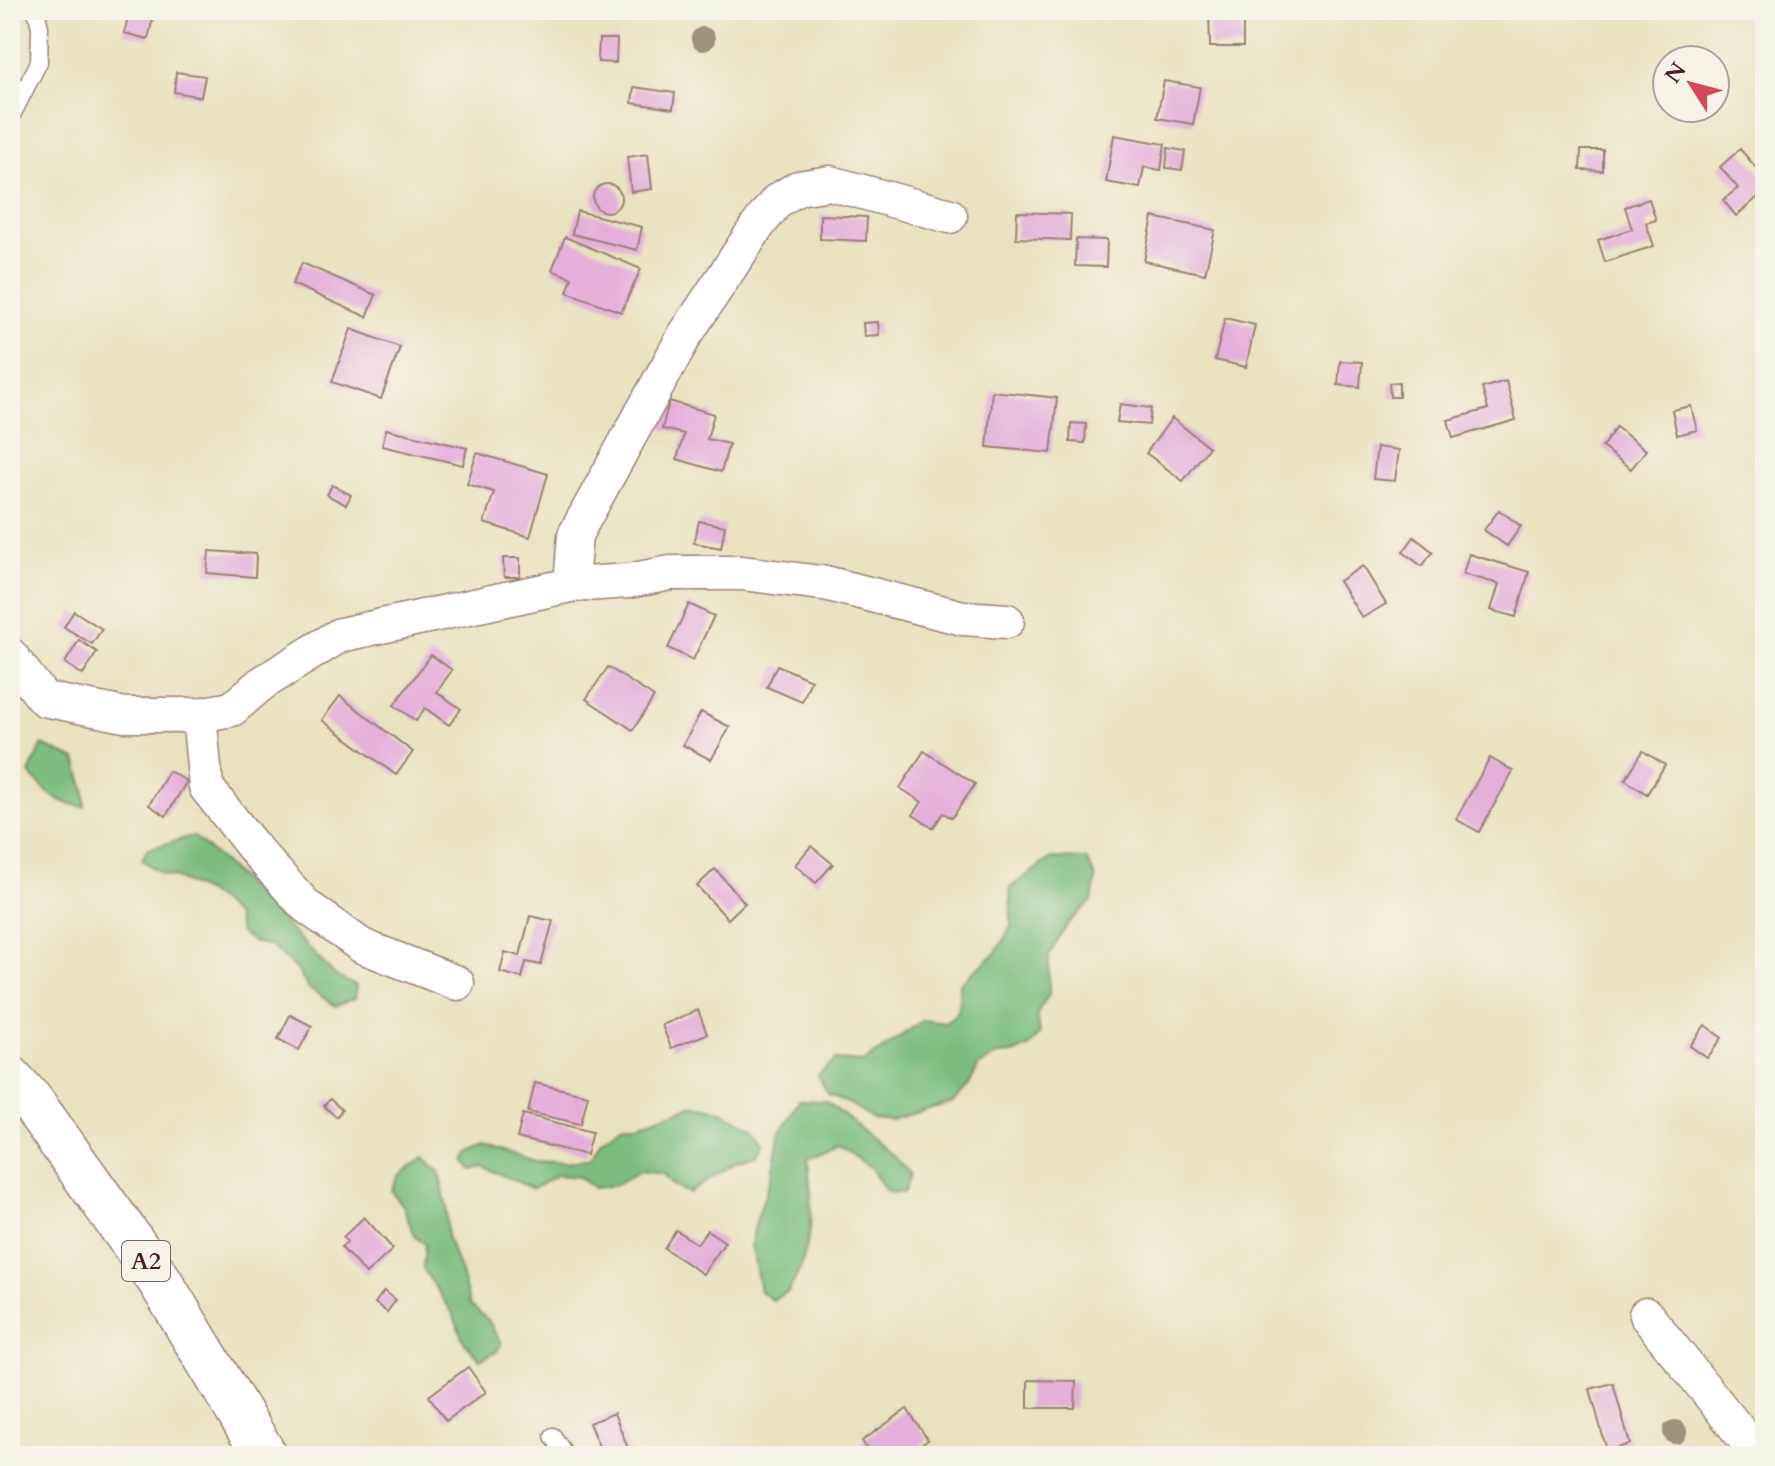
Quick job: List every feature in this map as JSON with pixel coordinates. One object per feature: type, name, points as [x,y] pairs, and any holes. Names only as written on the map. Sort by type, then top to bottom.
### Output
[{"type":"main road","name":"A2","points":[[10,1078],[31,1101],[160,1281],[265,1456]]},
{"type":"street","points":[[571,585],[575,535],[685,335],[777,201],[798,188],[830,183],[950,216]]},
{"type":"street","points":[[10,655],[44,699],[125,715],[199,715],[232,709],[261,684],[340,635],[571,585],[628,581],[671,573],[742,573],[829,584],[963,618],[1007,621]]},
{"type":"street","points":[[199,715],[206,787],[258,853],[306,906],[362,946],[457,983]]},
{"type":"street","points":[[1646,1315],[1759,1456]]},
{"type":"lane","points":[[10,119],[39,62],[40,27],[36,10]]},
{"type":"lane","points":[[553,1436],[566,1456]]},
{"type":"green space","points":[[42,745],[76,760],[85,791],[85,807],[53,796],[29,773]]},
{"type":"green space","points":[[193,836],[337,977],[356,986],[355,998],[336,1006],[308,988],[297,970],[270,946],[253,942],[240,933],[235,916],[211,895],[162,874],[142,860],[147,849]]},
{"type":"green space","points":[[1051,858],[1086,859],[1096,878],[1092,901],[1068,923],[1049,955],[1049,994],[1037,1013],[1040,1034],[1030,1046],[1012,1054],[997,1055],[978,1067],[969,1085],[953,1102],[891,1120],[872,1118],[828,1094],[818,1075],[836,1060],[864,1062],[923,1020],[945,1023],[958,1013],[960,983],[995,954],[1011,927],[1010,888]]},
{"type":"green space","points":[[799,1100],[826,1101],[894,1156],[910,1174],[904,1193],[887,1192],[870,1167],[838,1145],[808,1159],[810,1231],[801,1268],[788,1292],[772,1300],[760,1291],[751,1244],[772,1175],[779,1136]]},
{"type":"green space","points":[[695,1105],[718,1109],[755,1129],[764,1143],[756,1156],[736,1162],[689,1193],[675,1187],[664,1174],[640,1171],[616,1185],[594,1188],[579,1177],[557,1175],[533,1189],[484,1167],[471,1170],[465,1161],[470,1152],[485,1145],[535,1161],[565,1163],[590,1159],[601,1140],[623,1124],[638,1124]]},
{"type":"green space","points":[[424,1157],[439,1172],[446,1204],[447,1238],[470,1305],[488,1320],[501,1343],[497,1351],[480,1360],[463,1340],[453,1314],[423,1269],[425,1244],[414,1236],[403,1205],[391,1191],[398,1176]]},
{"type":"building","points":[[130,10],[155,10],[148,39],[124,33]]},
{"type":"building","points":[[1209,10],[1243,10],[1243,47],[1210,47]]},
{"type":"building","points":[[599,39],[617,39],[616,63],[598,62]]},
{"type":"building","points":[[176,72],[205,76],[201,97],[174,92]]},
{"type":"building","points":[[1164,81],[1200,87],[1193,124],[1157,118]]},
{"type":"building","points":[[634,87],[675,93],[673,109],[632,103]]},
{"type":"building","points":[[1114,135],[1165,144],[1161,170],[1144,167],[1140,188],[1106,182]]},
{"type":"building","points":[[1168,148],[1185,151],[1182,170],[1166,168]]},
{"type":"building","points":[[1740,149],[1765,178],[1765,191],[1736,216],[1723,200],[1738,188],[1720,167]]},
{"type":"building","points":[[1581,150],[1603,150],[1603,171],[1580,170]]},
{"type":"building","points":[[648,154],[652,189],[631,192],[627,157]]},
{"type":"building","points":[[607,184],[617,188],[621,198],[617,208],[607,212],[597,208],[593,198],[597,188]]},
{"type":"building","points":[[1649,199],[1656,220],[1646,223],[1654,246],[1605,262],[1598,240],[1632,229],[1625,207]]},
{"type":"building","points":[[577,211],[642,227],[637,250],[572,234]]},
{"type":"building","points":[[1017,212],[1071,214],[1070,240],[1016,238]]},
{"type":"building","points":[[820,215],[867,217],[866,241],[820,239]]},
{"type":"building","points":[[1153,217],[1215,230],[1205,274],[1144,261]]},
{"type":"building","points":[[565,237],[641,269],[621,312],[567,292],[572,278],[552,270]]},
{"type":"building","points":[[1076,239],[1107,240],[1106,267],[1075,266]]},
{"type":"building","points":[[302,263],[376,295],[367,317],[292,284]]},
{"type":"building","points":[[1225,318],[1255,325],[1246,367],[1215,360]]},
{"type":"building","points":[[878,322],[879,335],[864,336],[863,323]]},
{"type":"building","points":[[351,329],[400,347],[381,399],[332,382]]},
{"type":"building","points":[[1340,361],[1362,362],[1360,387],[1338,385]]},
{"type":"building","points":[[1506,381],[1516,420],[1453,438],[1448,420],[1488,409],[1482,388]]},
{"type":"building","points":[[1399,382],[1399,397],[1390,397],[1389,383]]},
{"type":"building","points":[[992,391],[1057,398],[1051,453],[987,447]]},
{"type":"building","points":[[669,401],[714,414],[707,439],[729,444],[721,472],[677,459],[684,434],[662,429]]},
{"type":"building","points":[[1120,404],[1151,408],[1149,425],[1117,422]]},
{"type":"building","points":[[1691,406],[1697,430],[1677,435],[1672,410]]},
{"type":"building","points":[[1172,418],[1209,447],[1183,481],[1146,453]]},
{"type":"building","points":[[1071,423],[1086,424],[1085,443],[1070,442]]},
{"type":"building","points":[[1616,427],[1646,450],[1631,469],[1602,447]]},
{"type":"building","points":[[386,429],[467,448],[463,465],[382,446]]},
{"type":"building","points":[[1377,447],[1399,450],[1395,481],[1373,479]]},
{"type":"building","points":[[477,453],[548,474],[530,537],[484,523],[494,492],[467,484]]},
{"type":"building","points":[[332,485],[351,495],[346,505],[327,495]]},
{"type":"building","points":[[1499,510],[1521,526],[1507,546],[1484,530]]},
{"type":"building","points":[[699,521],[725,526],[721,548],[694,543]]},
{"type":"building","points":[[1414,537],[1433,552],[1422,566],[1403,552]]},
{"type":"building","points":[[209,551],[256,554],[255,577],[207,573]]},
{"type":"building","points":[[1469,554],[1529,572],[1516,617],[1491,610],[1499,584],[1463,574]]},
{"type":"building","points":[[503,558],[520,558],[520,577],[504,577]]},
{"type":"building","points":[[1363,566],[1386,604],[1362,618],[1339,581]]},
{"type":"building","points":[[689,604],[714,616],[693,660],[668,648]]},
{"type":"building","points":[[74,611],[102,629],[92,644],[64,627]]},
{"type":"building","points":[[79,640],[97,652],[83,675],[65,663]]},
{"type":"building","points":[[431,655],[452,670],[437,692],[461,709],[449,725],[425,708],[416,721],[394,705]]},
{"type":"building","points":[[777,665],[811,680],[802,702],[767,687]]},
{"type":"building","points":[[608,667],[654,697],[633,730],[586,699]]},
{"type":"building","points":[[340,696],[413,752],[396,775],[322,720]]},
{"type":"building","points":[[701,712],[730,727],[711,760],[683,745]]},
{"type":"building","points":[[924,751],[975,784],[952,818],[943,813],[933,828],[913,815],[922,802],[900,788]]},
{"type":"building","points":[[1643,751],[1665,765],[1647,794],[1625,780]]},
{"type":"building","points":[[1490,758],[1513,771],[1479,832],[1456,819]]},
{"type":"building","points":[[169,771],[187,781],[166,816],[149,805]]},
{"type":"building","points":[[811,846],[833,864],[816,883],[795,865]]},
{"type":"building","points":[[715,869],[745,903],[728,919],[697,886]]},
{"type":"building","points":[[530,916],[553,921],[541,965],[526,962],[522,978],[500,972],[505,952],[520,956]]},
{"type":"building","points":[[698,1010],[707,1034],[671,1048],[662,1025]]},
{"type":"building","points":[[290,1015],[312,1026],[299,1050],[278,1039]]},
{"type":"building","points":[[1705,1025],[1722,1038],[1707,1058],[1690,1046]]},
{"type":"building","points":[[535,1083],[588,1095],[581,1124],[528,1112]]},
{"type":"building","points":[[330,1099],[342,1110],[336,1117],[324,1106]]},
{"type":"building","points":[[523,1114],[592,1132],[586,1155],[517,1138]]},
{"type":"building","points":[[364,1217],[393,1249],[366,1274],[341,1247],[347,1242],[343,1237]]},
{"type":"building","points":[[676,1230],[697,1244],[707,1230],[725,1242],[703,1274],[664,1248]]},
{"type":"building","points":[[384,1291],[396,1300],[387,1312],[375,1303]]},
{"type":"building","points":[[468,1367],[486,1392],[446,1421],[429,1396]]},
{"type":"building","points":[[1028,1380],[1076,1381],[1075,1408],[1028,1408]]},
{"type":"building","points":[[1613,1383],[1630,1444],[1607,1451],[1590,1389]]},
{"type":"building","points":[[907,1409],[928,1440],[906,1456],[872,1456],[862,1441]]},
{"type":"building","points":[[614,1413],[630,1453],[603,1456],[589,1423]]}]
